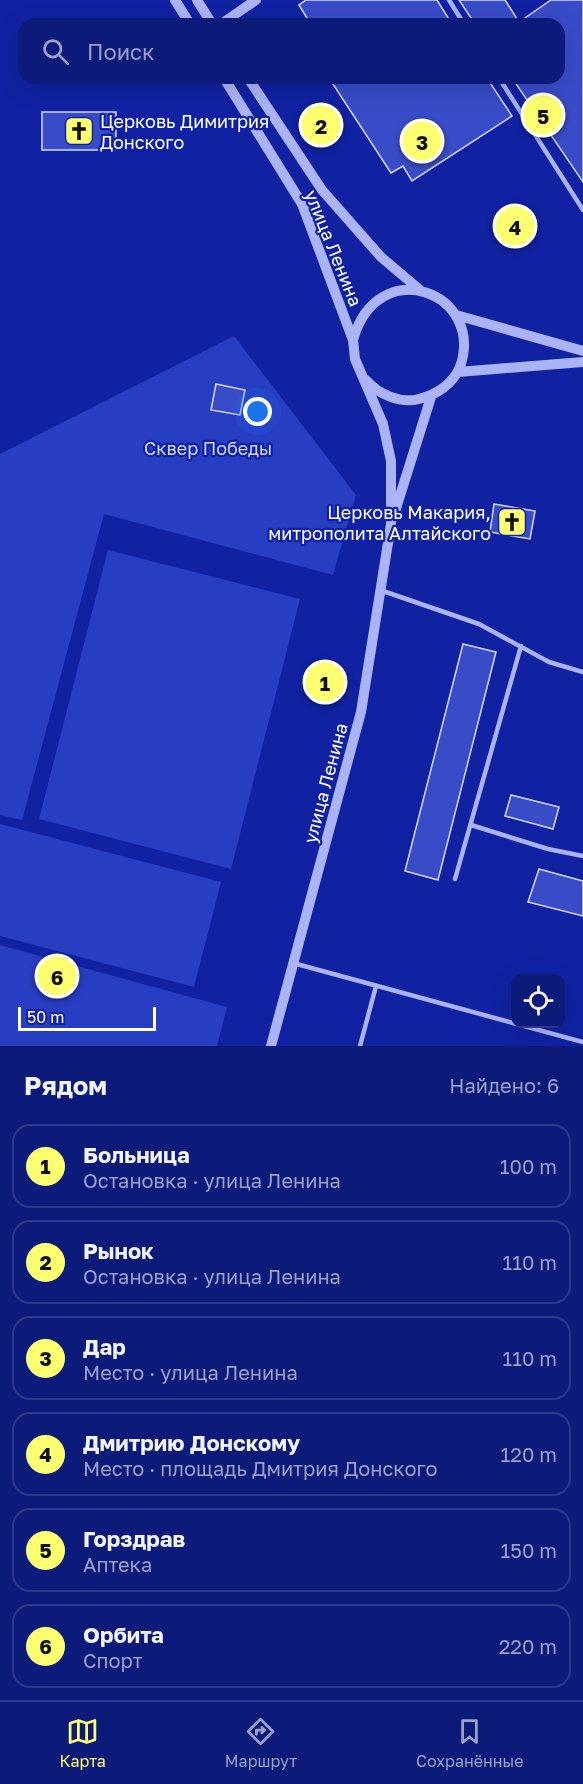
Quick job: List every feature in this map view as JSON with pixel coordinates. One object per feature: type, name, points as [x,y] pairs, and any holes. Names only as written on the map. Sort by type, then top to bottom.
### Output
[{"type":"street","points":[[175,0],[186,18]]},
{"type":"street","points":[[197,0],[208,18]]},
{"type":"street","points":[[230,18],[256,0]]},
{"type":"street","name":"улица Ленина","points":[[228,84],[302,204],[353,340],[355,359],[360,373],[383,424],[391,461],[391,524],[361,712],[271,1046]]},
{"type":"street","name":"улица Ленина","points":[[252,84],[322,190],[381,256],[420,290],[443,301],[456,315]]},
{"type":"street","name":"улица Ленина","points":[[353,340],[358,322],[377,299],[395,291],[420,290]]},
{"type":"street","points":[[456,315],[583,351]]},
{"type":"street","points":[[360,373],[373,388],[395,399],[414,401],[430,397],[447,386],[458,372],[464,354],[464,334],[456,315]]},
{"type":"street","points":[[458,372],[583,362]]},
{"type":"street","name":"улица Ленина","points":[[391,524],[402,498],[430,397]]},
{"type":"lane","points":[[449,0],[460,18]]},
{"type":"lane","points":[[503,84],[583,210]]},
{"type":"lane","points":[[380,590],[479,624],[549,662],[583,672]]},
{"type":"lane","points":[[455,879],[521,646]]},
{"type":"lane","points":[[471,825],[548,849],[583,856]]},
{"type":"lane","points":[[293,963],[583,1042]]},
{"type":"lane","points":[[360,1046],[376,986]]},
{"type":"green space","name":"Сквер Победы","points":[[234,336],[356,495],[333,575],[104,514],[22,820],[0,815],[0,454]]},
{"type":"green space","points":[[108,550],[300,599],[231,869],[39,819]]},
{"type":"green space","points":[[0,824],[221,882],[194,987],[0,936]]},
{"type":"green space","points":[[0,945],[227,1007],[217,1046],[0,1046]]},
{"type":"building","points":[[306,0],[437,0],[448,18],[307,18],[299,5]]},
{"type":"building","points":[[459,0],[505,0],[516,18],[471,18]]},
{"type":"building","points":[[551,0],[583,0],[583,182],[516,84],[565,84],[565,18],[525,18]]},
{"type":"building","points":[[333,84],[491,84],[512,116],[412,181],[403,166],[391,173]]},
{"type":"building","name":"Церковь Димитрия Донского","points":[[42,112],[116,112],[116,150],[42,150]]},
{"type":"building","points":[[216,384],[245,390],[240,415],[211,410]]},
{"type":"building","name":"Церковь Макария, митрополита Алтайского","points":[[494,504],[535,511],[530,539],[490,532]]},
{"type":"building","points":[[463,644],[496,652],[438,880],[405,871]]},
{"type":"building","points":[[511,795],[559,807],[553,829],[505,816]]},
{"type":"building","points":[[539,869],[583,881],[583,916],[528,902]]},
{"type":"place","name":"Горздрав","points":[[543,115]]},
{"type":"place","name":"Рынок","points":[[321,125]]},
{"type":"place","name":"Церковь Димитрия Донского","points":[[79,131]]},
{"type":"place","name":"Дар","points":[[422,141]]},
{"type":"place","name":"Дмитрию Донскому","points":[[515,226]]},
{"type":"place","name":"Церковь Макария, митрополита Алтайского","points":[[512,522]]},
{"type":"place","name":"Больница","points":[[325,682]]},
{"type":"place","name":"Орбита","points":[[57,976]]}]
